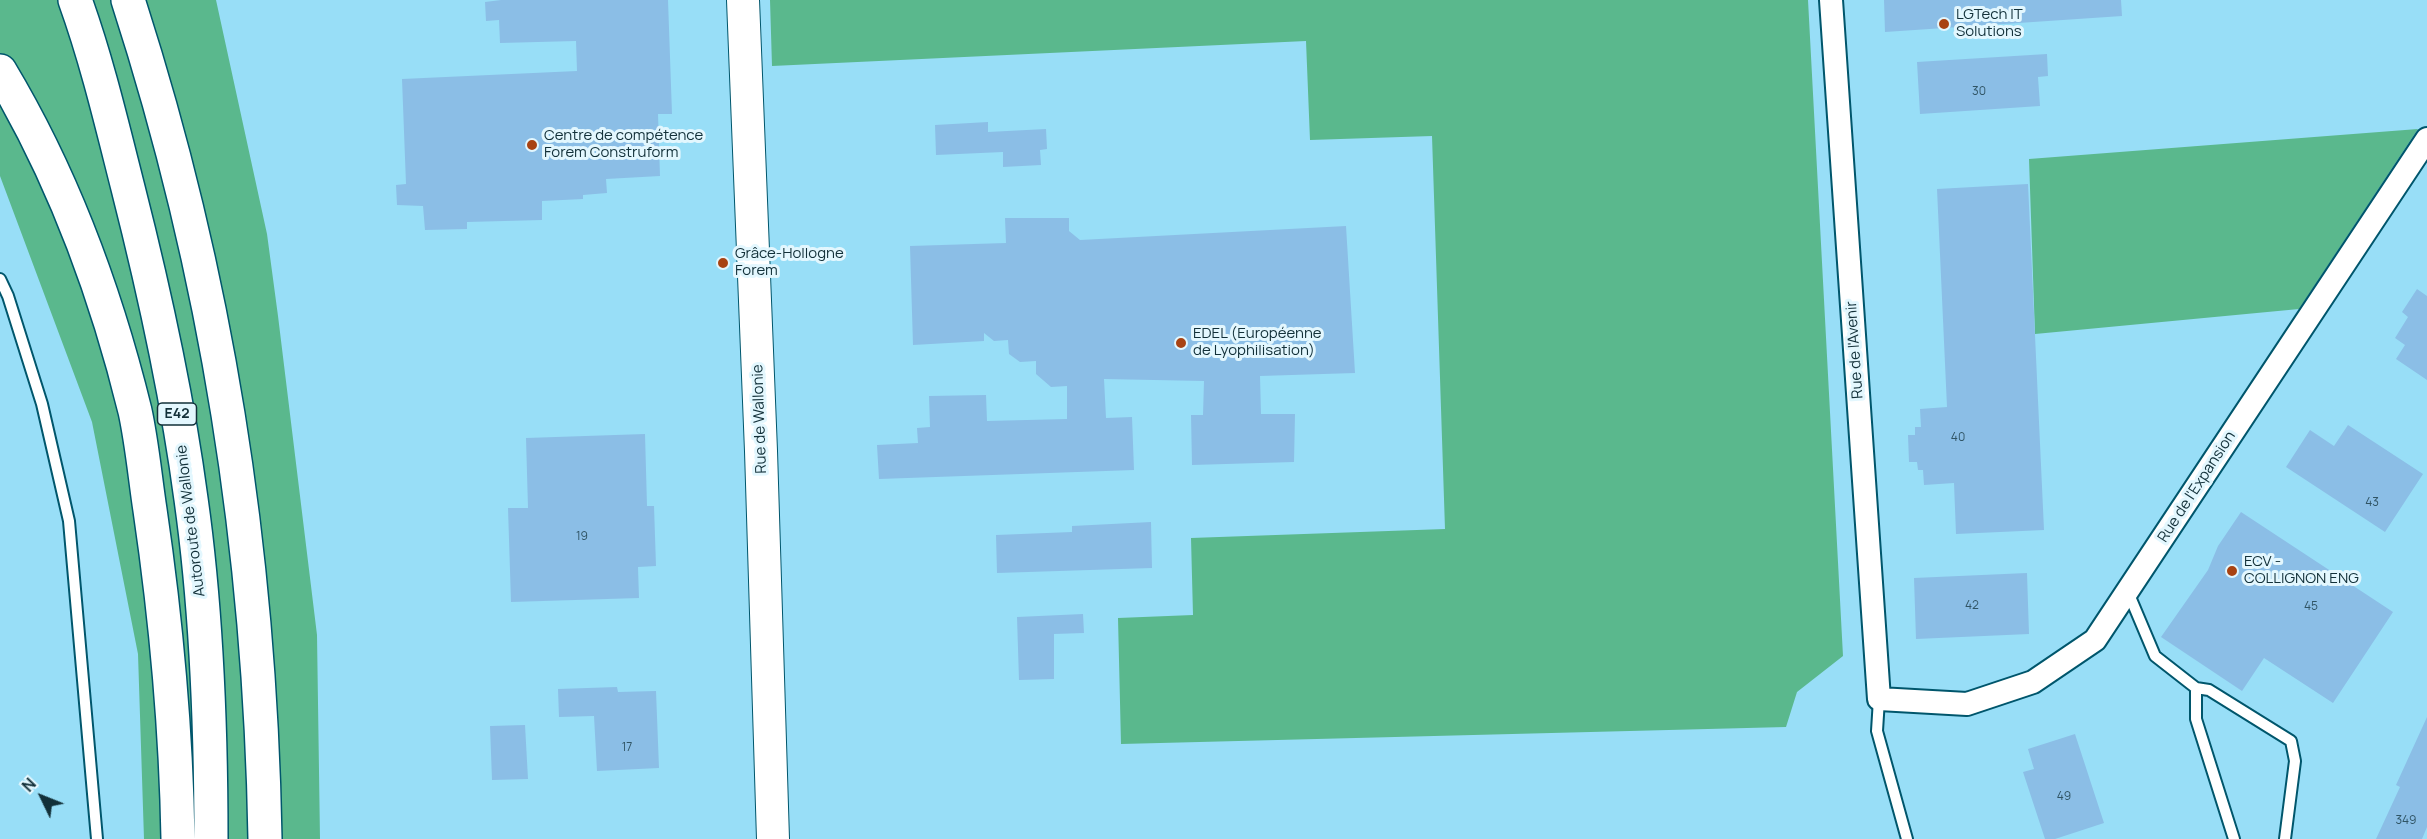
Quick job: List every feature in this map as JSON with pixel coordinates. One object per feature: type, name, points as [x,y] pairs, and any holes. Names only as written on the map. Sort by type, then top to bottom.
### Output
[{"type":"highway","name":"Autoroute de Wallonie","points":[[75,0],[147,262],[170,370],[192,500],[211,739],[211,839]]},
{"type":"highway","points":[[128,0],[166,122],[198,250],[223,374],[241,492],[254,615],[263,735],[265,839]]},
{"type":"highway","points":[[0,71],[24,112],[66,203],[100,287],[135,413],[161,582],[177,763],[178,839]]},
{"type":"street","name":"Rue de Wallonie","points":[[742,0],[762,462],[772,839]]},
{"type":"street","name":"Rue de l'Avenir","points":[[1831,0],[1879,699]]},
{"type":"street","name":"Rue de l'Expansion","points":[[1879,699],[1967,704],[2033,682],[2095,640],[2427,139]]},
{"type":"lane","points":[[0,279],[8,296],[42,404],[69,521],[97,839]]},
{"type":"lane","points":[[2128,591],[2155,656],[2196,688],[2209,690],[2291,741],[2295,761],[2285,839]]},
{"type":"lane","points":[[2196,688],[2196,719],[2234,839]]},
{"type":"lane","points":[[1879,699],[1876,731],[1907,839]]},
{"type":"green space","points":[[0,0],[216,0],[267,234],[278,316],[317,635],[320,839],[144,839],[138,654],[92,422],[0,176]]},
{"type":"green space","points":[[770,0],[1808,0],[1843,656],[1797,692],[1786,727],[1121,744],[1118,618],[1193,615],[1191,538],[1445,529],[1432,136],[1310,140],[1306,41],[772,66]]},
{"type":"green space","points":[[2418,129],[2299,309],[2035,334],[2029,159]]},
{"type":"building","name":"Centre de compétence Forem Construform","points":[[501,0],[668,0],[672,114],[658,114],[660,176],[606,179],[607,193],[583,195],[583,199],[542,201],[542,220],[467,222],[467,229],[425,230],[423,206],[397,205],[396,185],[406,184],[402,79],[577,71],[576,41],[500,43],[499,20],[486,21],[485,2]]},
{"type":"building","name":"LGTech IT Solutions","points":[[1884,0],[2121,0],[2122,16],[1885,32]]},
{"type":"building","points":[[2047,54],[2048,76],[2038,77],[2040,106],[1920,114],[1917,62]]},
{"type":"building","points":[[988,122],[988,132],[1046,129],[1047,149],[1040,150],[1041,165],[1003,167],[1003,152],[936,155],[935,125]]},
{"type":"building","points":[[2028,184],[2044,530],[1956,534],[1954,483],[1924,485],[1923,470],[1918,470],[1917,462],[1909,462],[1908,435],[1915,435],[1915,427],[1921,427],[1920,409],[1947,407],[1937,189]]},
{"type":"building","name":"EDEL (Européenne de Lyophilisation)","points":[[1005,218],[1069,218],[1069,231],[1080,240],[1346,226],[1355,373],[1260,376],[1261,414],[1295,414],[1294,462],[1192,465],[1191,415],[1203,415],[1204,381],[1104,379],[1106,418],[1132,417],[1134,470],[879,479],[877,445],[918,443],[917,428],[930,427],[929,396],[986,395],[987,421],[1067,419],[1067,386],[1051,387],[1036,374],[1036,361],[1020,362],[1009,354],[1008,340],[994,341],[984,333],[984,341],[913,345],[910,246],[1006,243]]},
{"type":"building","points":[[2417,289],[2427,296],[2427,380],[2396,359],[2405,345],[2395,338],[2408,317],[2402,312]]},
{"type":"building","points":[[2348,425],[2423,474],[2385,532],[2286,467],[2310,430],[2334,446]]},
{"type":"building","points":[[645,434],[647,506],[654,506],[656,566],[638,567],[639,598],[511,602],[508,508],[528,508],[526,438]]},
{"type":"building","points":[[2241,512],[2393,612],[2333,703],[2264,658],[2242,691],[2161,637],[2208,570],[2218,546]]},
{"type":"building","points":[[1151,522],[1152,568],[997,573],[996,535],[1072,532],[1072,526]]},
{"type":"building","points":[[2027,573],[2029,634],[1916,639],[1914,578]]},
{"type":"building","points":[[1083,614],[1084,633],[1054,634],[1054,679],[1019,680],[1017,617]]},
{"type":"building","points":[[617,687],[618,692],[656,691],[659,768],[597,771],[594,716],[559,717],[558,689]]},
{"type":"building","points":[[2427,717],[2427,827],[2422,839],[2376,839],[2400,787],[2396,785]]},
{"type":"building","points":[[525,725],[528,779],[492,780],[490,726]]},
{"type":"building","points":[[2075,734],[2104,823],[2055,839],[2045,839],[2023,772],[2034,769],[2028,749]]},
{"type":"place","name":"LGTech IT Solutions","points":[[1944,24]]},
{"type":"place","name":"Centre de compétence Forem Construform","points":[[532,145]]},
{"type":"place","name":"Grâce-Hollogne Forem","points":[[723,263]]},
{"type":"place","name":"EDEL (Européenne de Lyophilisation)","points":[[1181,343]]},
{"type":"place","name":"ECV - COLLIGNON ENG","points":[[2232,571]]}]
